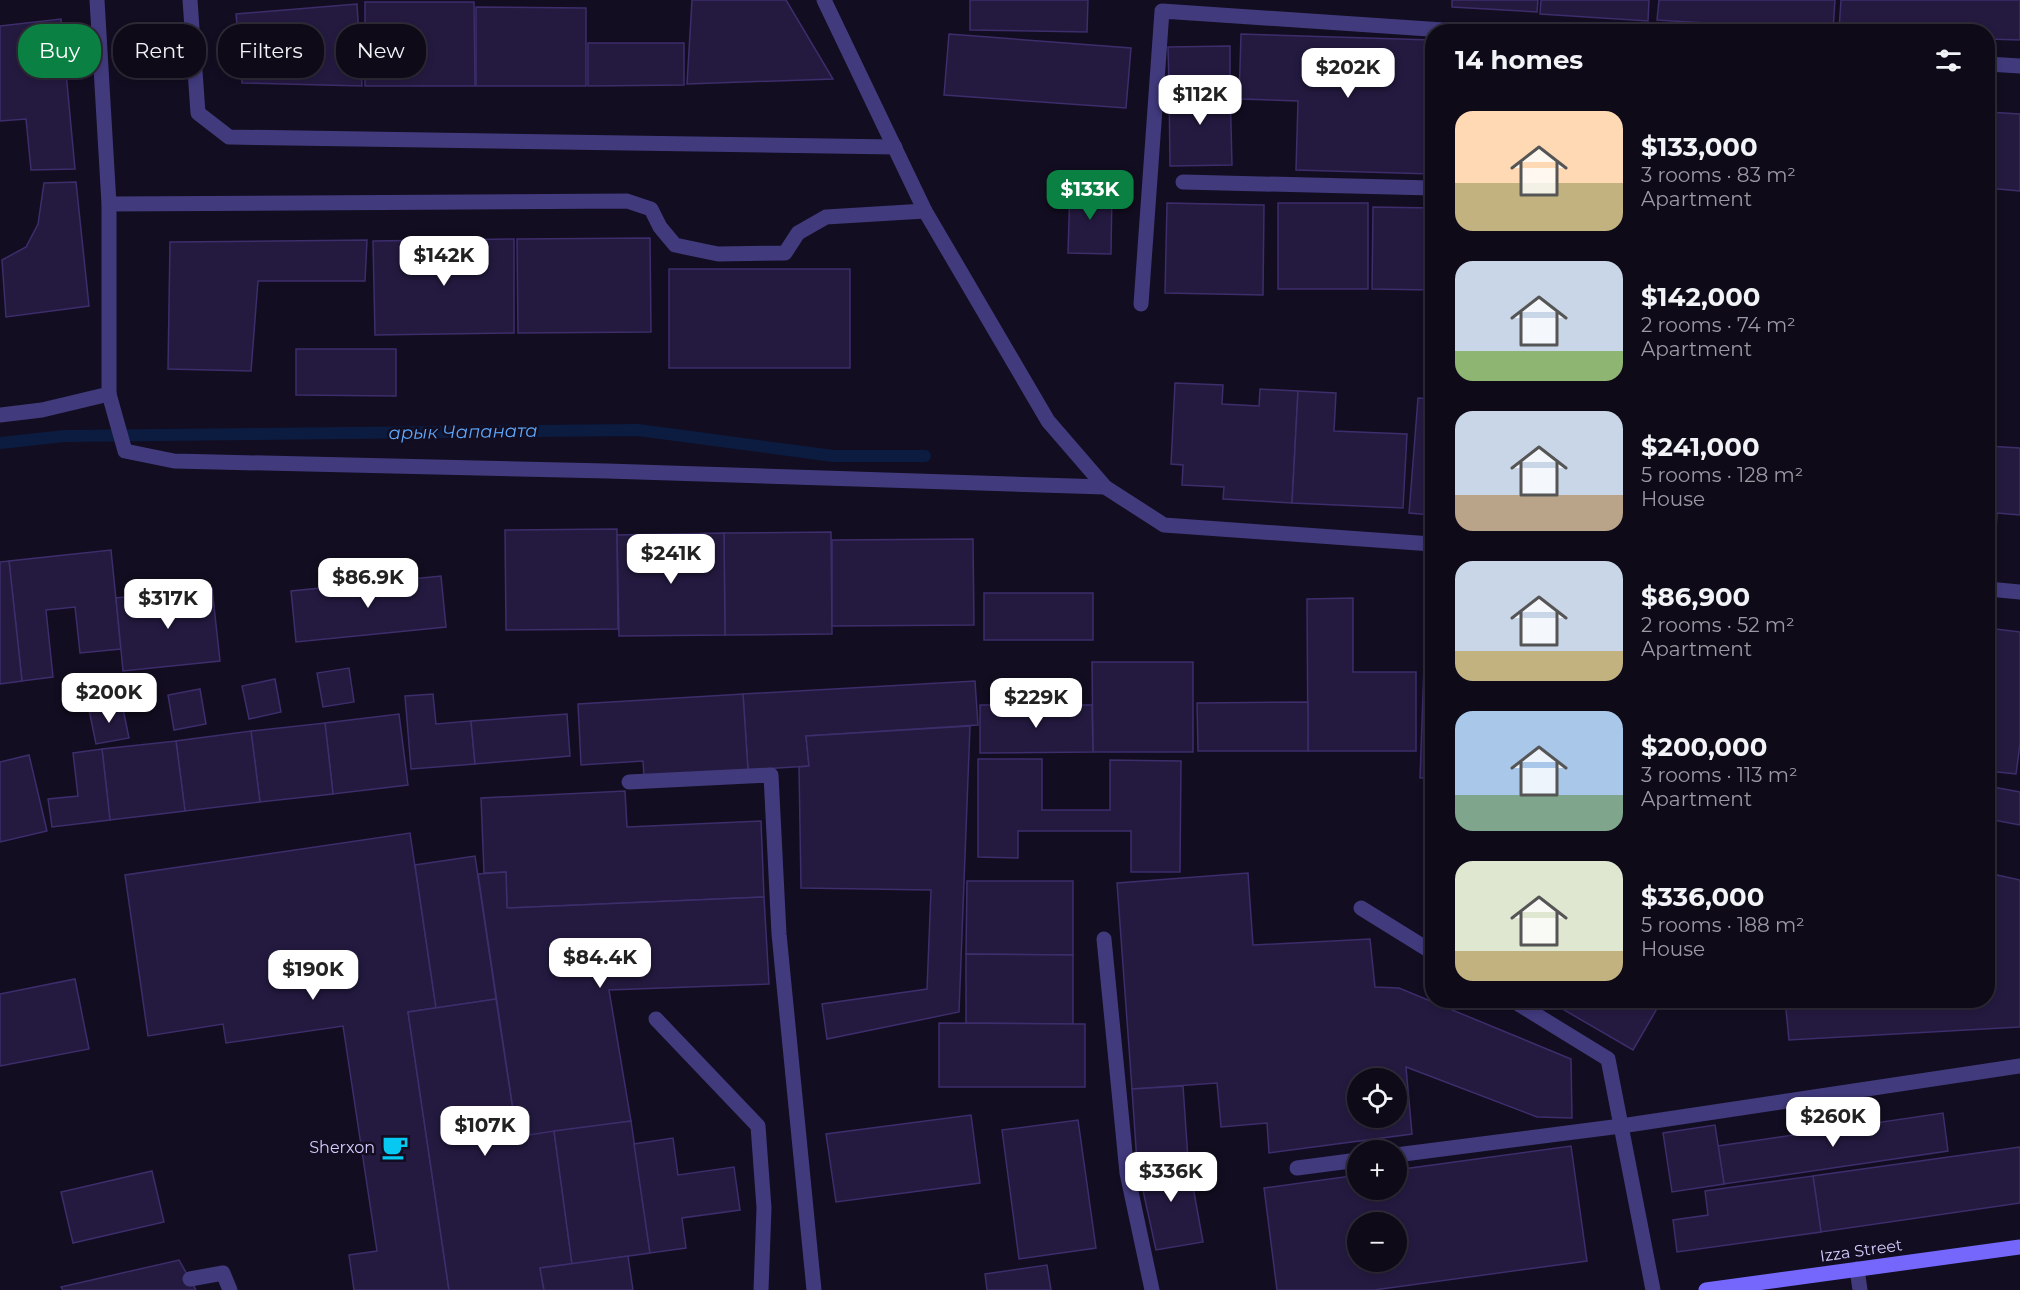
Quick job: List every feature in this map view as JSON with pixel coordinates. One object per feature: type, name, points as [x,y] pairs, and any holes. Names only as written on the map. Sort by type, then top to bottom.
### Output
[{"type":"main road","name":"Izza Street","points":[[1706,1290],[2020,1247]]},
{"type":"street","points":[[97,0],[109,204],[110,398],[125,451],[174,461],[619,471],[1105,487]]},
{"type":"street","points":[[190,0],[198,113],[229,137],[895,147]]},
{"type":"street","points":[[824,0],[925,211],[1048,421],[1105,487],[1164,525],[1425,544]]},
{"type":"street","points":[[1141,304],[1162,11],[1425,29]]},
{"type":"street","points":[[1995,64],[2020,66]]},
{"type":"street","points":[[1183,182],[1425,188]]},
{"type":"street","points":[[109,204],[627,201],[651,209],[660,227],[675,245],[718,254],[785,253],[798,234],[826,217],[925,211]]},
{"type":"street","points":[[0,415],[110,398]]},
{"type":"street","points":[[1995,590],[2020,592]]},
{"type":"street","points":[[629,782],[771,775],[779,934],[814,1290]]},
{"type":"street","points":[[1361,908],[1425,948]]},
{"type":"street","points":[[1104,939],[1126,1173],[1152,1290]]},
{"type":"street","points":[[1525,1008],[1608,1059],[1653,1290]]},
{"type":"street","points":[[656,1019],[758,1126],[764,1208],[761,1290]]},
{"type":"street","points":[[1407,1154],[1621,1126],[2020,1066]]},
{"type":"street","points":[[1297,1168],[1347,1161]]},
{"type":"street","points":[[1857,1269],[1860,1290]]},
{"type":"street","points":[[190,1279],[223,1273],[230,1290]]},
{"type":"building","points":[[692,0],[786,0],[833,79],[687,84]]},
{"type":"building","points":[[970,0],[1088,0],[1087,32],[970,30]]},
{"type":"building","points":[[1452,0],[1538,0],[1537,12],[1452,7]]},
{"type":"building","points":[[1541,0],[1649,0],[1648,21],[1540,14]]},
{"type":"building","points":[[1659,0],[1835,0],[1833,24],[1721,24],[1657,20]]},
{"type":"building","points":[[1841,0],[2020,0],[2020,40],[1995,39],[1995,24],[1839,24]]},
{"type":"building","points":[[365,2],[474,2],[475,86],[365,86],[365,78],[426,78],[426,24],[365,24]]},
{"type":"building","points":[[357,4],[358,24],[336,24],[336,78],[362,78],[362,86],[242,83],[242,78],[324,78],[324,24],[237,24],[236,14]]},
{"type":"building","points":[[476,7],[586,8],[586,86],[476,86]]},
{"type":"building","points":[[61,19],[61,24],[18,24],[18,78],[67,78],[75,169],[31,170],[26,119],[0,121],[0,26]]},
{"type":"building","points":[[949,34],[1131,48],[1126,108],[944,95]]},
{"type":"building","points":[[1241,34],[1425,40],[1425,174],[1296,170],[1298,101],[1239,99]]},
{"type":"building","points":[[588,43],[684,43],[684,85],[588,86]]},
{"type":"building","points":[[1230,46],[1230,85],[1169,86],[1168,47]]},
{"type":"building","points":[[1230,85],[1232,165],[1170,166],[1169,86]]},
{"type":"building","points":[[1995,112],[2020,114],[2020,191],[1995,189]]},
{"type":"building","points":[[76,182],[89,306],[6,317],[2,260],[26,247],[38,224],[44,183]]},
{"type":"building","points":[[1070,188],[1112,188],[1111,254],[1068,253]]},
{"type":"building","points":[[1167,203],[1264,205],[1263,295],[1165,293]]},
{"type":"building","points":[[1278,203],[1368,203],[1368,289],[1278,289]]},
{"type":"building","points":[[1373,207],[1425,208],[1425,290],[1372,289]]},
{"type":"building","points":[[650,238],[651,332],[518,333],[517,239]]},
{"type":"building","points":[[514,239],[514,333],[375,335],[373,241]]},
{"type":"building","points":[[367,240],[365,281],[258,281],[251,371],[168,369],[170,242]]},
{"type":"building","points":[[669,269],[850,269],[850,368],[669,368]]},
{"type":"building","points":[[296,349],[396,349],[396,396],[296,395]]},
{"type":"building","points":[[1175,383],[1223,385],[1222,404],[1259,406],[1260,389],[1298,391],[1292,503],[1223,499],[1224,487],[1182,485],[1183,465],[1171,464]]},
{"type":"building","points":[[1298,391],[1336,393],[1334,431],[1407,434],[1403,508],[1292,503]]},
{"type":"building","points":[[1418,398],[1425,398],[1425,514],[1409,513]]},
{"type":"building","points":[[1995,446],[2020,448],[2020,515],[1997,513],[1995,548]]},
{"type":"building","points":[[617,529],[618,629],[506,630],[505,530]]},
{"type":"building","points":[[831,532],[832,634],[725,635],[724,533]]},
{"type":"building","points":[[724,533],[725,635],[619,636],[617,535]]},
{"type":"building","points":[[973,539],[974,625],[832,626],[832,540]]},
{"type":"building","points":[[111,550],[121,649],[80,653],[75,607],[46,610],[53,677],[22,681],[9,561]]},
{"type":"building","points":[[9,561],[22,681],[0,684],[0,562]]},
{"type":"building","points":[[441,576],[446,627],[296,642],[291,591]]},
{"type":"building","points":[[212,588],[220,661],[123,671],[116,598]]},
{"type":"building","points":[[984,593],[1093,593],[1093,640],[984,640]]},
{"type":"building","points":[[1353,598],[1353,672],[1416,672],[1416,751],[1308,751],[1307,599]]},
{"type":"building","points":[[1995,629],[2020,632],[2020,744],[2016,774],[1995,772]]},
{"type":"building","points":[[1092,662],[1193,662],[1193,752],[1093,752]]},
{"type":"building","points":[[1424,666],[1425,666],[1425,778],[1420,778]]},
{"type":"building","points":[[349,668],[354,702],[323,707],[317,673]]},
{"type":"building","points":[[275,679],[281,712],[249,719],[242,686]]},
{"type":"building","points":[[975,681],[978,725],[806,736],[809,766],[748,770],[743,694]]},
{"type":"building","points":[[200,689],[206,724],[174,730],[168,695]]},
{"type":"building","points":[[433,694],[436,724],[471,721],[475,764],[411,769],[405,696]]},
{"type":"building","points":[[743,694],[748,770],[644,776],[643,761],[581,765],[578,704]]},
{"type":"building","points":[[1308,702],[1308,751],[1198,751],[1197,703]]},
{"type":"building","points":[[122,704],[129,738],[96,744],[89,710]]},
{"type":"building","points":[[980,705],[1092,705],[1093,752],[980,753]]},
{"type":"building","points":[[399,714],[408,785],[333,794],[325,723]]},
{"type":"building","points":[[567,714],[570,756],[475,764],[471,721]]},
{"type":"building","points":[[325,723],[333,794],[260,802],[251,731]]},
{"type":"building","points":[[970,726],[959,1012],[827,1039],[822,1004],[927,989],[931,890],[801,888],[799,767],[809,766],[806,736]]},
{"type":"building","points":[[251,731],[260,802],[185,811],[176,741]]},
{"type":"building","points":[[176,741],[185,811],[110,820],[102,749]]},
{"type":"building","points":[[102,749],[110,820],[52,827],[48,799],[78,796],[73,753]]},
{"type":"building","points":[[29,755],[47,831],[0,842],[0,762]]},
{"type":"building","points":[[978,759],[1042,759],[1042,810],[1110,810],[1110,760],[1181,761],[1180,872],[1131,872],[1131,831],[1018,831],[1018,858],[978,857]]},
{"type":"building","points":[[1995,787],[2020,792],[2020,825],[1995,820]]},
{"type":"building","points":[[625,791],[627,827],[761,821],[764,897],[507,908],[506,872],[484,873],[481,798]]},
{"type":"building","name":"Sherxon","points":[[410,833],[436,1008],[408,1012],[449,1290],[354,1290],[349,1255],[377,1251],[343,1026],[226,1043],[223,1024],[148,1036],[125,875]]},
{"type":"building","points":[[475,856],[496,999],[436,1008],[415,865]]},
{"type":"building","points":[[506,872],[507,908],[764,897],[769,984],[609,990],[631,1121],[517,1137],[478,874]]},
{"type":"building","points":[[1248,873],[1253,945],[1370,939],[1375,987],[1399,988],[1425,999],[1425,1008],[1447,1008],[1571,1059],[1572,1118],[1537,1117],[1406,1067],[1347,1068],[1347,1128],[1407,1128],[1407,1078],[1412,1134],[1367,1140],[1347,1140],[1347,1143],[1269,1153],[1267,1123],[1221,1127],[1217,1083],[1132,1089],[1117,883]]},
{"type":"building","points":[[1995,875],[2020,880],[2020,1027],[1789,1040],[1786,1008],[1995,1008]]},
{"type":"building","points":[[967,881],[1073,881],[1073,955],[966,954]]},
{"type":"building","points":[[966,954],[1073,955],[1073,1024],[966,1023]]},
{"type":"building","points":[[75,979],[89,1049],[0,1066],[0,994]]},
{"type":"building","points":[[496,999],[517,1137],[554,1131],[572,1264],[540,1268],[544,1290],[449,1290],[408,1012]]},
{"type":"building","points":[[1561,1008],[1657,1008],[1633,1050]]},
{"type":"building","points":[[939,1023],[1085,1024],[1085,1087],[939,1087]]},
{"type":"building","points":[[1183,1086],[1188,1159],[1137,1163],[1132,1089]]},
{"type":"building","points":[[1943,1113],[1948,1151],[1724,1184],[1718,1146]]},
{"type":"building","points":[[971,1115],[980,1183],[836,1202],[826,1134]]},
{"type":"building","points":[[1078,1120],[1096,1248],[1019,1259],[1002,1130]]},
{"type":"building","points":[[631,1121],[650,1253],[572,1264],[554,1131]]},
{"type":"building","points":[[1715,1125],[1724,1184],[1672,1192],[1663,1133]]},
{"type":"building","points":[[673,1138],[678,1175],[734,1167],[740,1210],[682,1218],[686,1248],[650,1253],[634,1144]]},
{"type":"building","points":[[1571,1146],[1587,1261],[1374,1290],[1277,1290],[1264,1188],[1347,1177],[1347,1200],[1407,1200],[1407,1168]]},
{"type":"building","points":[[2020,1147],[2020,1203],[1821,1232],[1813,1176]]},
{"type":"building","points":[[1188,1159],[1203,1242],[1156,1250],[1137,1163]]},
{"type":"building","points":[[152,1171],[164,1222],[73,1243],[61,1192]]},
{"type":"building","points":[[1813,1176],[1821,1232],[1677,1252],[1673,1220],[1708,1215],[1705,1191]]},
{"type":"building","points":[[628,1256],[633,1290],[544,1290],[540,1268]]},
{"type":"building","points":[[179,1260],[196,1290],[63,1290],[61,1287]]},
{"type":"building","points":[[1047,1265],[1051,1290],[987,1290],[985,1274]]},
{"type":"waterway","name":"арык Чапаната","points":[[0,443],[65,436],[638,430],[833,456],[925,456]]},
{"type":"place","name":"Sherxon","points":[[395,1147]]}]
